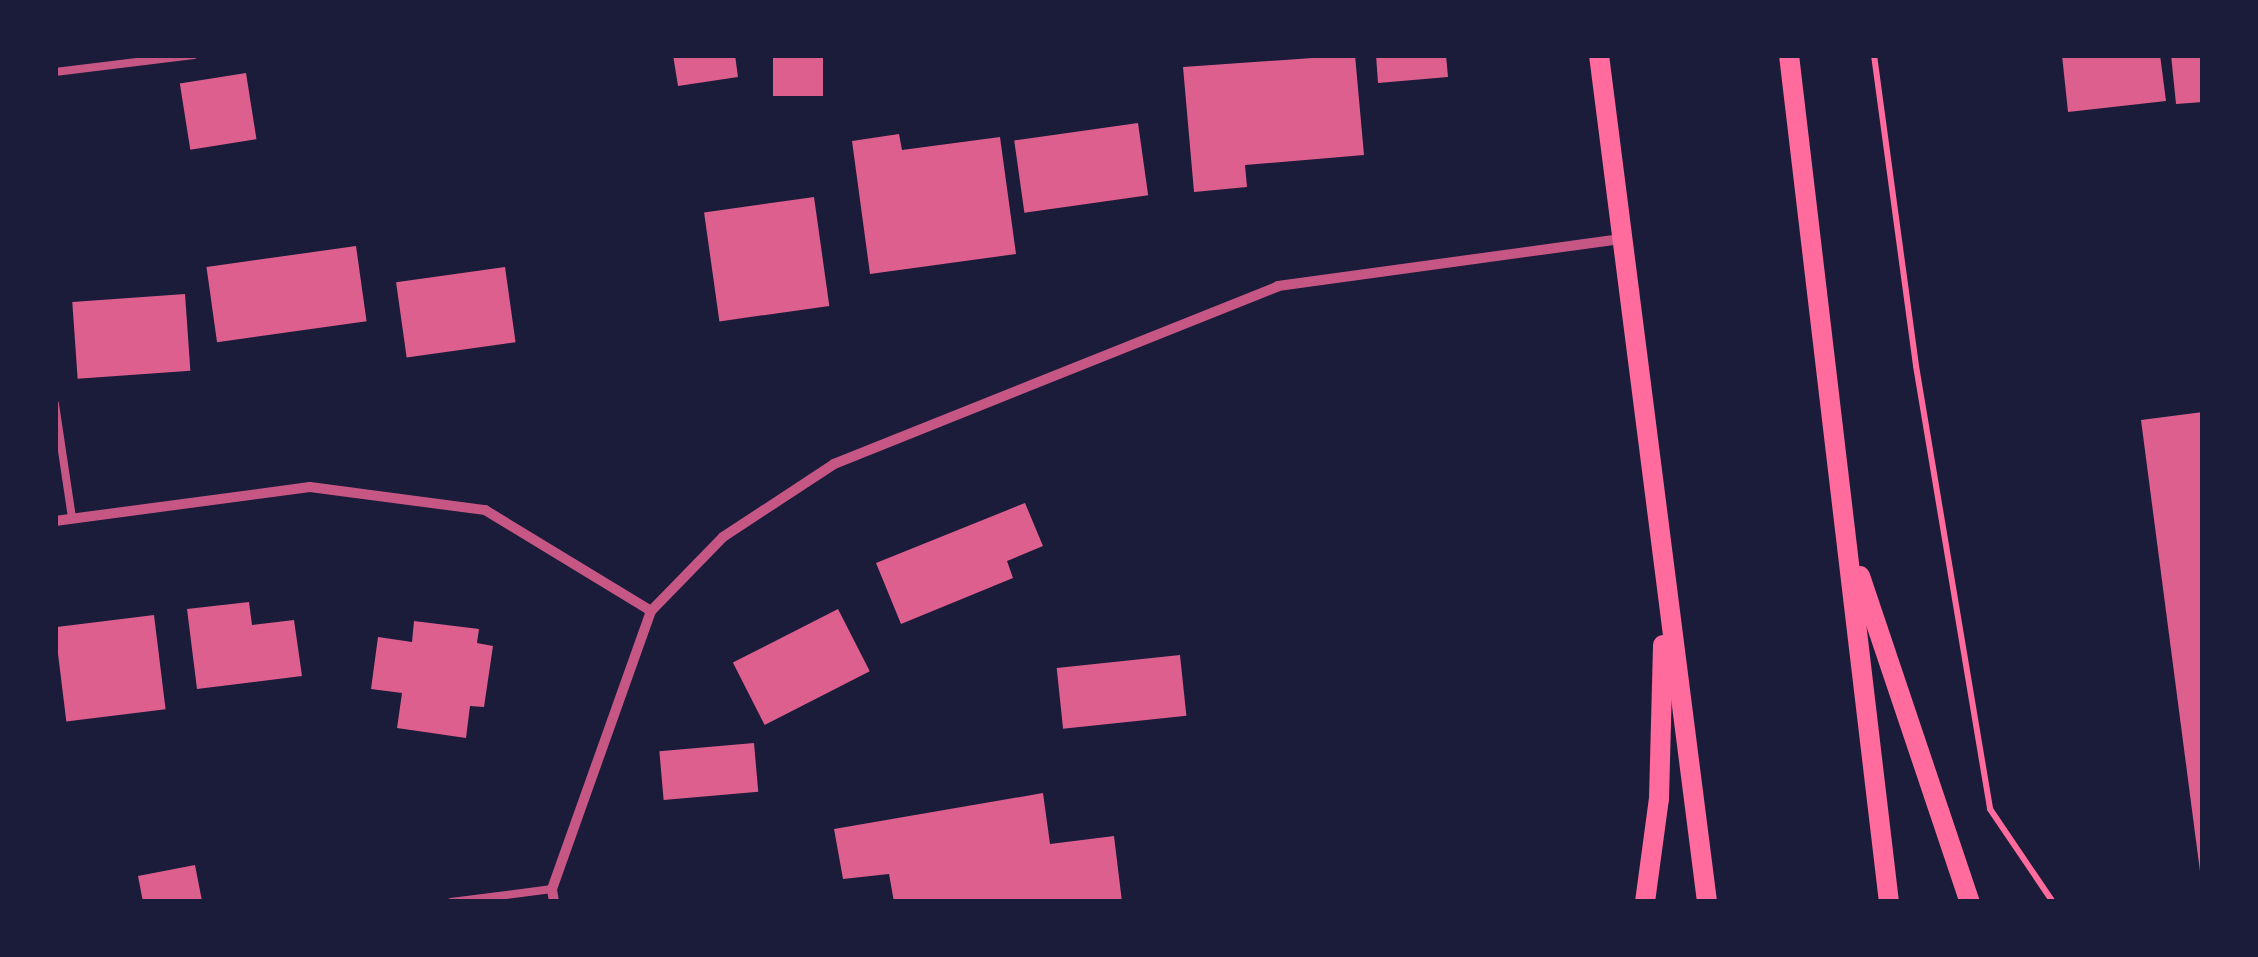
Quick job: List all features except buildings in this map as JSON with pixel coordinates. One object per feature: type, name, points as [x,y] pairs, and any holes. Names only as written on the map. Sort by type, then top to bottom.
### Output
[{"type":"main road","points":[[1599,55],[1707,902]]},
{"type":"main road","points":[[1789,55],[1889,902]]},
{"type":"main road","points":[[1846,532],[1970,902]]},
{"type":"main road","points":[[1645,902],[1659,799],[1665,579]]},
{"type":"street","points":[[553,896],[651,611],[723,537],[834,464],[1278,286],[1622,239]]},
{"type":"street","points":[[55,520],[310,486],[485,510],[651,611]]},
{"type":"lane","points":[[55,72],[194,55]]},
{"type":"lane","points":[[55,404],[72,518]]},
{"type":"lane","points":[[450,902],[553,896]]},
{"type":"path","points":[[1874,55],[1916,366],[1990,809],[2053,902]]}]
